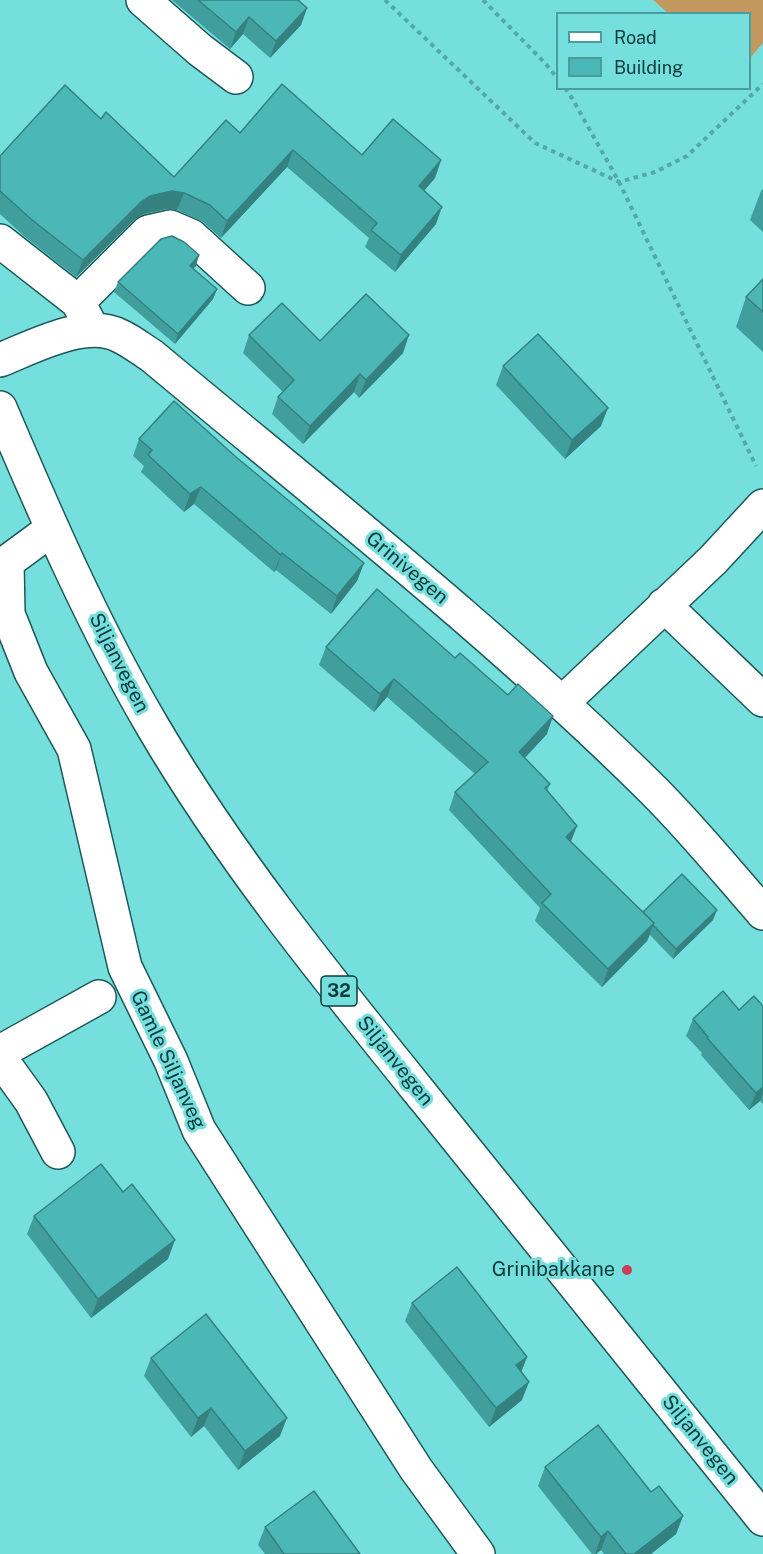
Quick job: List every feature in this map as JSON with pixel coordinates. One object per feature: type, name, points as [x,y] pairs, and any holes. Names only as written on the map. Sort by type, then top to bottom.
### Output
[{"type":"street","points":[[142,0],[200,50],[236,76]]},
{"type":"street","points":[[0,241],[85,315],[148,232],[171,228],[191,236],[248,288]]},
{"type":"street","name":"Grinivegen","points":[[0,360],[53,339],[85,315],[152,356],[449,604],[562,703],[655,792],[763,913]]},
{"type":"street","name":"Siljanvegen","points":[[0,408],[52,529],[111,651],[152,727],[196,797],[266,898],[394,1061],[749,1485],[763,1519]]},
{"type":"street","points":[[562,703],[713,560],[763,506]]},
{"type":"street","name":"Gamle Siljanveg","points":[[52,529],[8,562],[8,614],[31,672],[74,749],[125,967],[171,1061],[199,1130],[416,1469],[478,1554]]},
{"type":"street","points":[[664,605],[763,700]]},
{"type":"street","points":[[0,1052],[99,997]]},
{"type":"street","points":[[0,1058],[31,1101],[58,1152]]},
{"type":"path","points":[[385,0],[535,143],[619,182],[655,172],[687,156],[763,84]]},
{"type":"path","points":[[483,0],[556,77]]},
{"type":"path","points":[[567,90],[619,182],[758,470]]},
{"type":"shaded area","points":[[653,0],[763,0],[763,43],[751,57],[751,12],[667,12]]},
{"type":"building","points":[[198,0],[298,0],[307,8],[276,41],[249,17],[236,32]]},
{"type":"building","points":[[282,84],[362,155],[393,119],[441,160],[419,186],[442,207],[401,255],[371,230],[377,223],[293,150],[227,221],[210,205],[184,193],[172,191],[150,196],[141,202],[83,260],[0,191],[0,156],[65,85],[101,119],[106,112],[174,177],[226,120],[240,133]]},
{"type":"building","points":[[172,236],[184,242],[199,255],[190,266],[217,289],[178,334],[118,282],[161,239]]},
{"type":"building","points":[[763,279],[763,312],[746,297]]},
{"type":"building","points":[[366,294],[409,335],[366,380],[360,374],[310,426],[278,397],[294,380],[249,335],[282,303],[320,341]]},
{"type":"building","points":[[538,334],[608,408],[572,440],[503,366]]},
{"type":"building","points":[[174,401],[236,457],[364,563],[337,596],[282,553],[281,555],[201,487],[190,494],[148,455],[152,450],[139,439]]},
{"type":"building","points":[[377,589],[455,658],[460,653],[508,695],[518,684],[553,716],[519,752],[550,784],[545,788],[577,826],[566,837],[654,923],[608,969],[542,903],[551,894],[455,792],[488,762],[394,679],[380,694],[326,647]]},
{"type":"building","points":[[682,874],[717,910],[676,949],[643,912]]},
{"type":"building","points":[[723,991],[739,1010],[754,996],[763,1006],[763,1087],[756,1093],[693,1019]]},
{"type":"building","points":[[101,1164],[123,1192],[132,1184],[175,1240],[98,1299],[34,1216]]},
{"type":"building","points":[[457,1267],[527,1357],[516,1365],[529,1382],[496,1408],[412,1303]]},
{"type":"building","points":[[206,1314],[287,1418],[245,1451],[211,1408],[198,1418],[151,1358]]},
{"type":"building","points":[[598,1425],[651,1492],[659,1486],[683,1516],[634,1554],[626,1554],[608,1531],[601,1537],[545,1467]]},
{"type":"building","points":[[314,1491],[360,1554],[284,1554],[265,1527]]},
{"type":"place","name":"Grinibakkane","points":[[627,1270]]}]
